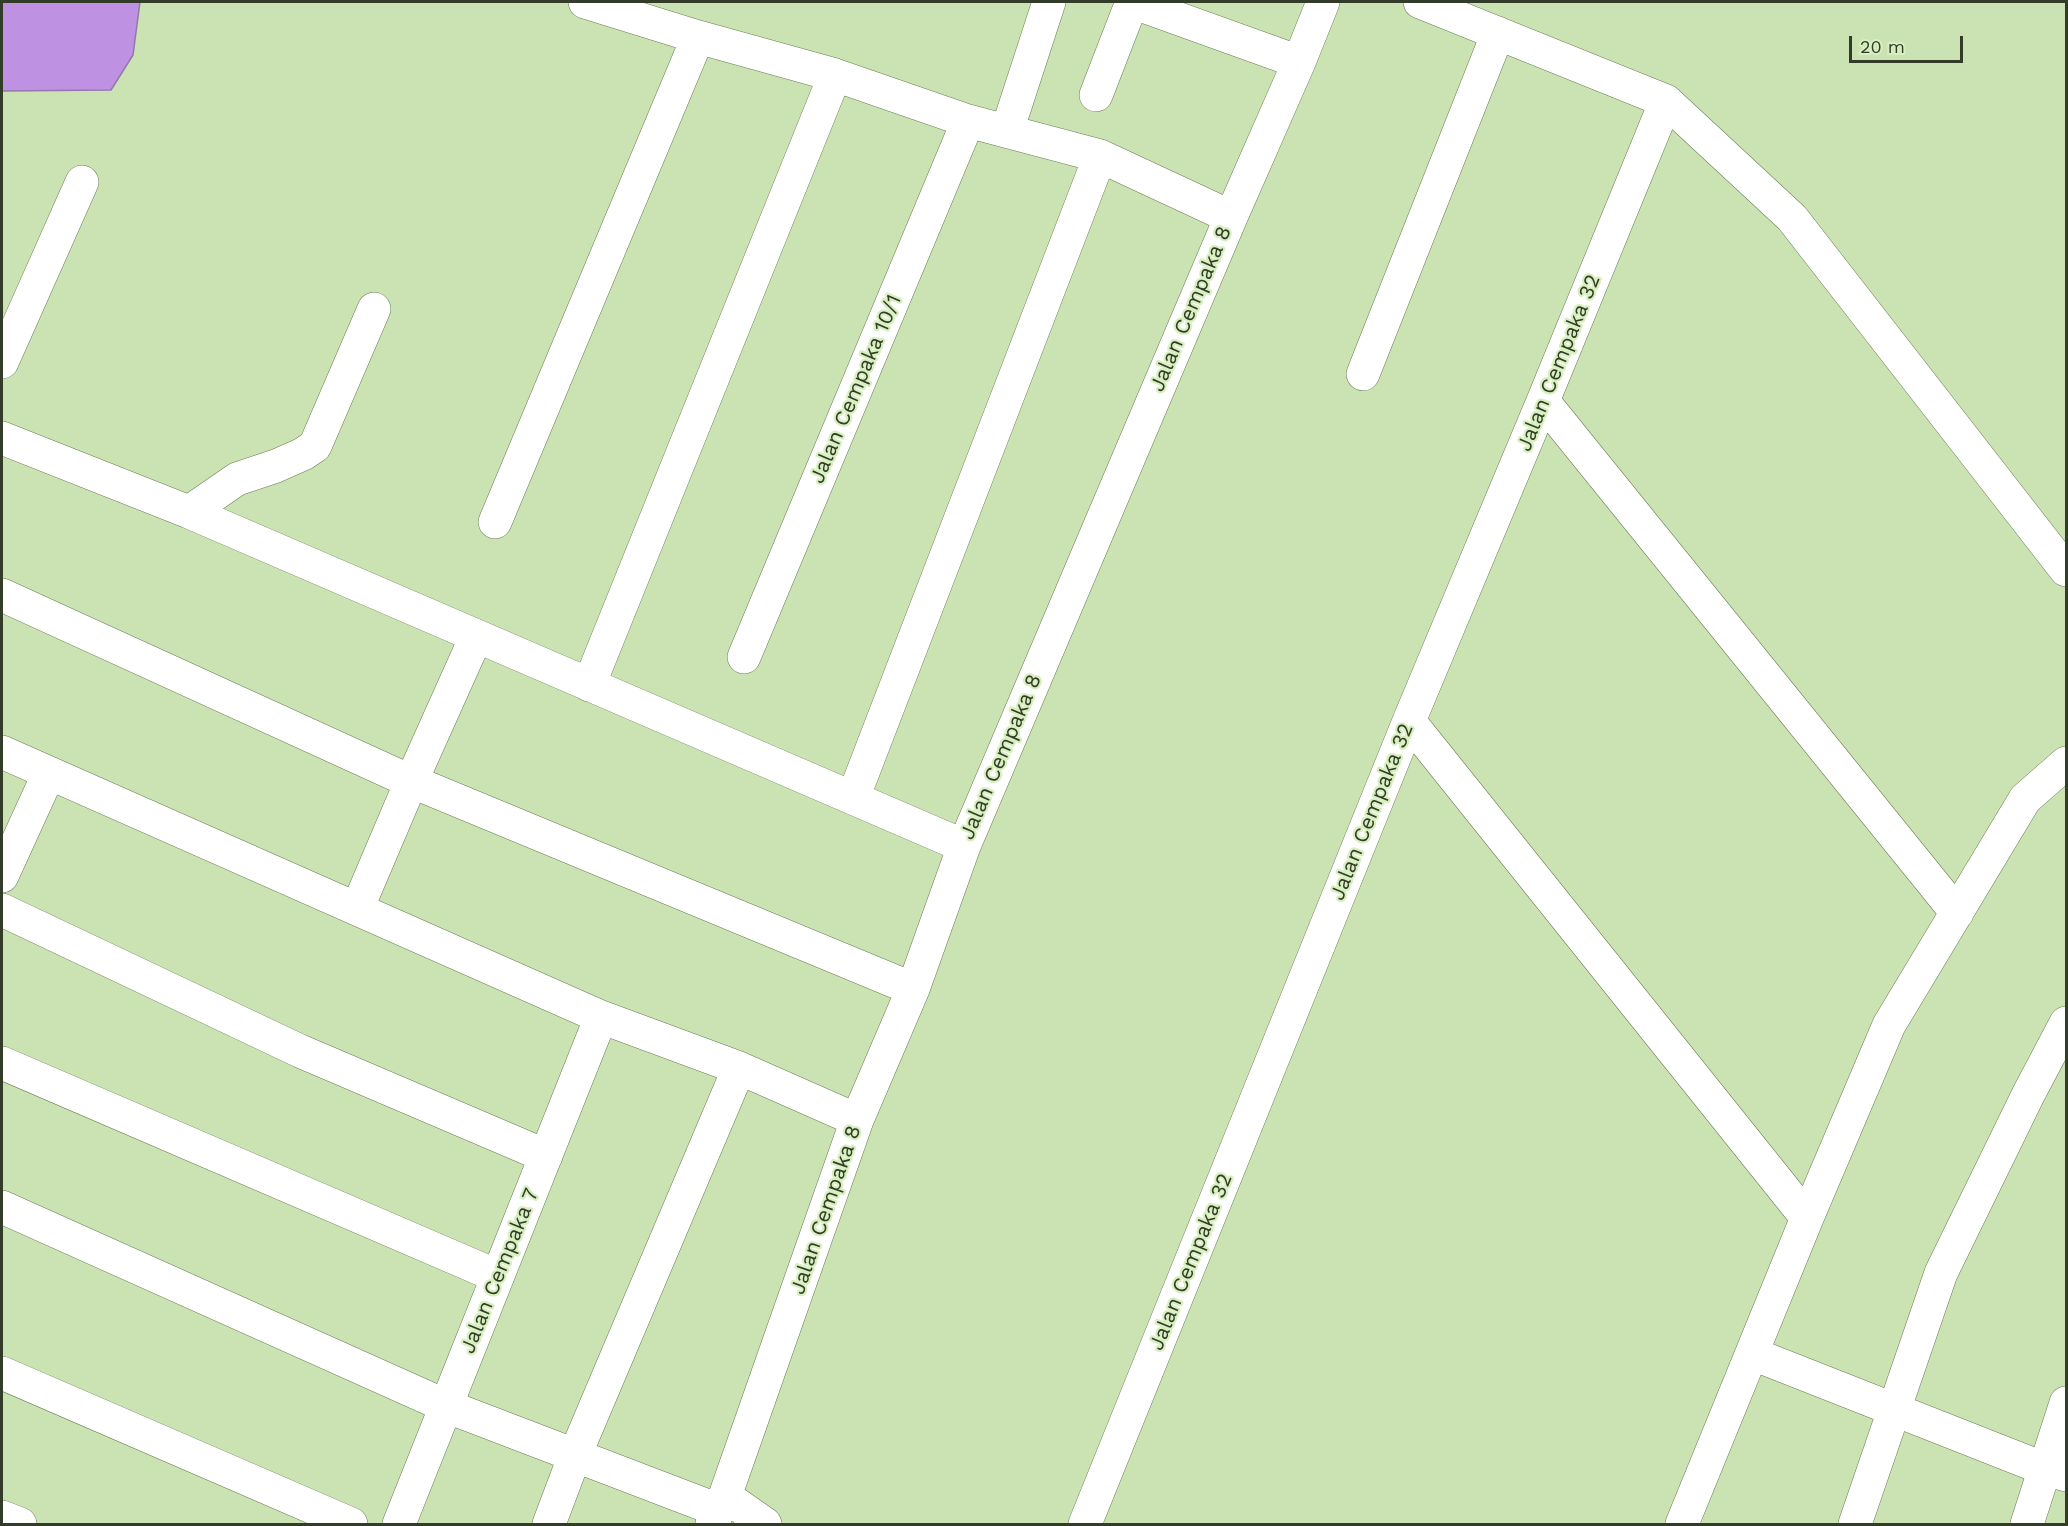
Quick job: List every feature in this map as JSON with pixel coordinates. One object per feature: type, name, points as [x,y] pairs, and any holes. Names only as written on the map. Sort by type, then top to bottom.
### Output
[{"type":"street","points":[[585,2],[698,37],[835,75],[968,121],[1100,156],[1231,217]]},
{"type":"street","points":[[1007,131],[1049,2]]},
{"type":"street","points":[[1096,95],[1132,2],[1299,62]]},
{"type":"street","name":"Jalan Cempaka 8","points":[[719,1510],[857,1120],[914,989],[964,846],[1323,2]]},
{"type":"street","points":[[1420,2],[1666,101],[1792,218],[2067,570]]},
{"type":"street","points":[[1363,374],[1498,33]]},
{"type":"street","points":[[495,522],[698,37]]},
{"type":"street","points":[[589,685],[835,75]]},
{"type":"street","name":"Jalan Cempaka 32","points":[[1085,1524],[1409,721],[1666,101]]},
{"type":"street","name":"Jalan Cempaka 10/1","points":[[744,657],[968,121]]},
{"type":"street","points":[[853,798],[1100,156]]},
{"type":"street","points":[[2,362],[82,182]]},
{"type":"street","points":[[189,512],[237,479],[276,466],[315,446],[374,309]]},
{"type":"street","points":[[1543,401],[1957,913]]},
{"type":"street","points":[[2,438],[189,512],[964,846]]},
{"type":"street","points":[[2,595],[411,782],[914,989]]},
{"type":"street","points":[[357,909],[476,637]]},
{"type":"street","points":[[1409,721],[1807,1218]]},
{"type":"street","points":[[2,752],[601,1017],[739,1068],[857,1120]]},
{"type":"street","points":[[1682,1524],[1889,1025],[2025,799],[2067,763]]},
{"type":"street","points":[[2,876],[49,773]]},
{"type":"street","points":[[2,910],[300,1051],[546,1156]]},
{"type":"street","name":"Jalan Cempaka 7","points":[[399,1524],[601,1017]]},
{"type":"street","points":[[1854,1524],[1941,1273],[2028,1095],[2067,1023]]},
{"type":"street","points":[[2,1063],[497,1276]]},
{"type":"street","points":[[549,1524],[575,1455],[739,1068]]},
{"type":"street","points":[[2,1207],[446,1406],[719,1510],[765,1524]]},
{"type":"street","points":[[1753,1354],[2056,1472]]},
{"type":"street","points":[[4,1381],[351,1524]]},
{"type":"street","points":[[2027,1524],[2056,1472],[2067,1403]]},
{"type":"street","points":[[2,1517],[20,1524]]},
{"type":"shaded area","points":[[2,2],[140,2],[133,55],[111,90],[2,91]]}]
